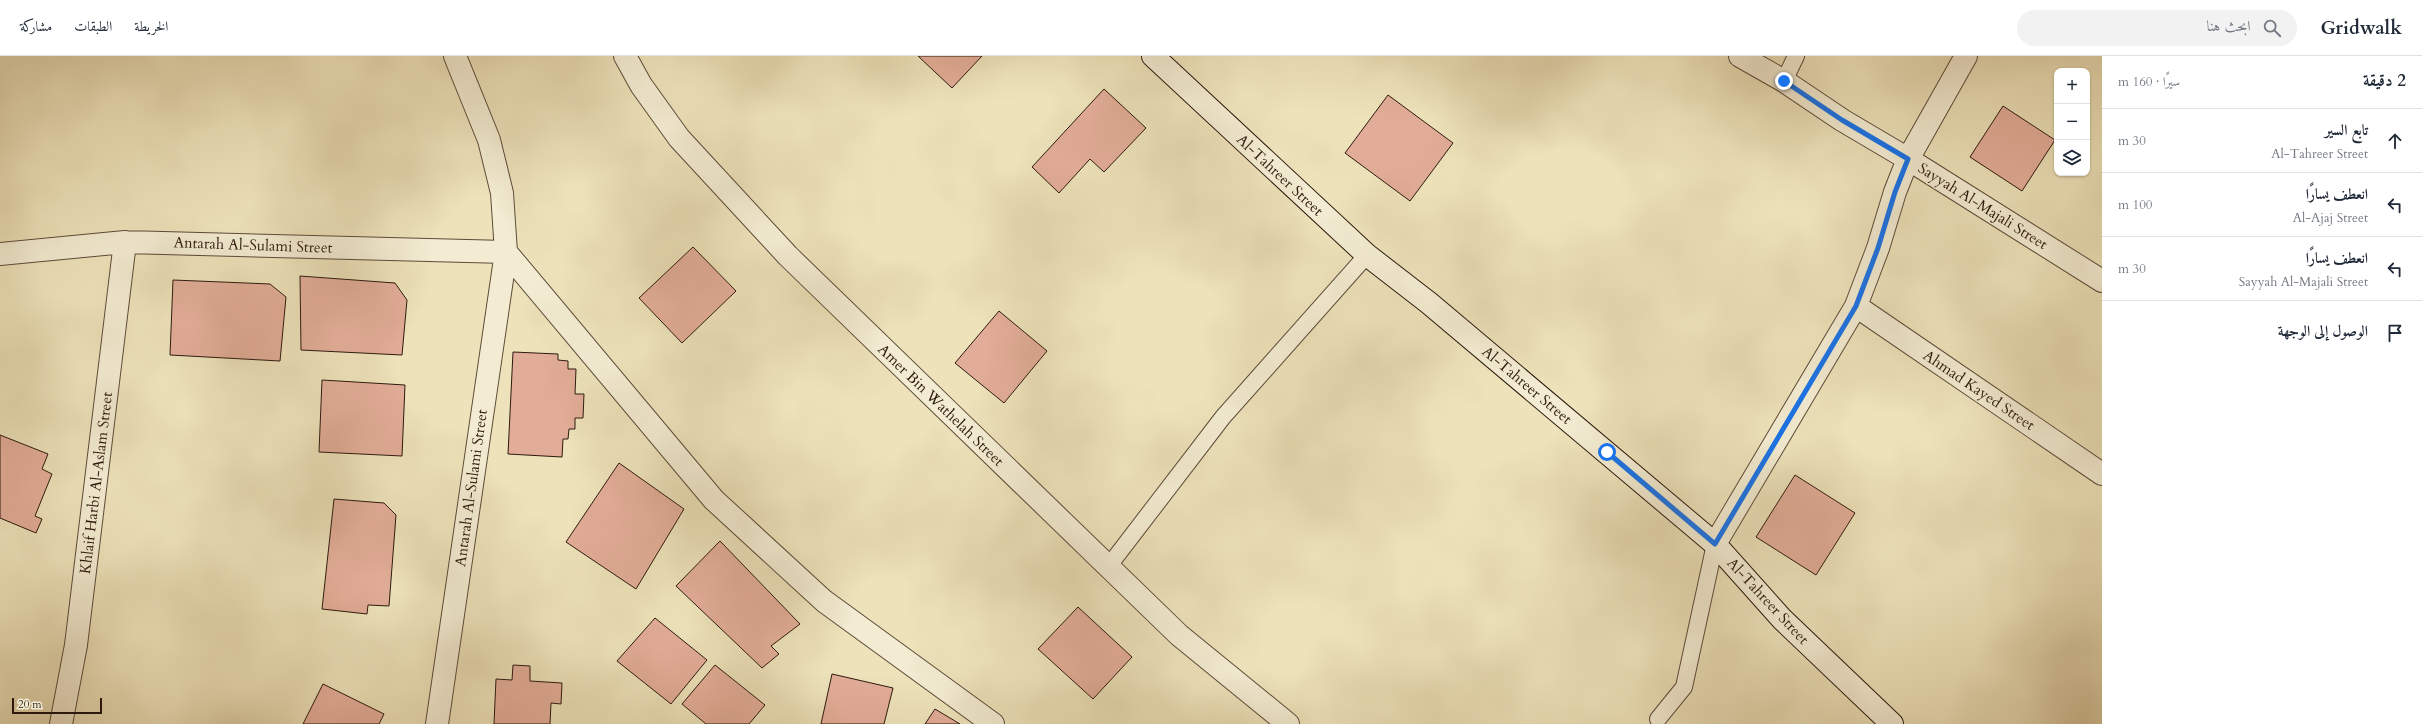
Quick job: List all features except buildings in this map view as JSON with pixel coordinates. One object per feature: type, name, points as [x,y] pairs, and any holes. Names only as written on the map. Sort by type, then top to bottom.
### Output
[{"type":"street","name":"Antarah Al-Sulami Street","points":[[437,724],[506,252],[502,193],[489,140],[455,56]]},
{"type":"street","name":"Amer Bin Wathelah Street","points":[[625,56],[641,85],[679,138],[788,256],[1179,635],[1288,724]]},
{"type":"street","name":"Al-Tahreer Street","points":[[1152,56],[1367,256],[1452,323],[1715,544],[1782,619],[1892,724]]},
{"type":"street","name":"Sayyah Al-Majali Street","points":[[1740,56],[1784,81],[1842,120],[1908,159],[2102,281]]},
{"type":"street","points":[[1715,544],[1856,306],[1878,248],[1895,192],[1908,159],[1966,56]]},
{"type":"street","name":"Antarah Al-Sulami Street","points":[[0,254],[126,242],[506,252]]},
{"type":"street","name":"Khlaif Harbi Al-Aslam Street","points":[[61,724],[76,645],[126,242]]},
{"type":"street","points":[[506,252],[714,500],[824,601],[993,724]]},
{"type":"street","name":"Ahmad Kayed Street","points":[[1856,306],[2102,474]]},
{"type":"lane","points":[[1784,81],[1796,56]]},
{"type":"lane","points":[[1108,567],[1223,417],[1367,256]]},
{"type":"lane","points":[[1658,719],[1684,687],[1715,544]]},
{"type":"route","points":[[1607,452],[1715,544],[1856,306],[1878,248],[1895,192],[1908,159],[1842,120],[1784,81]]}]
